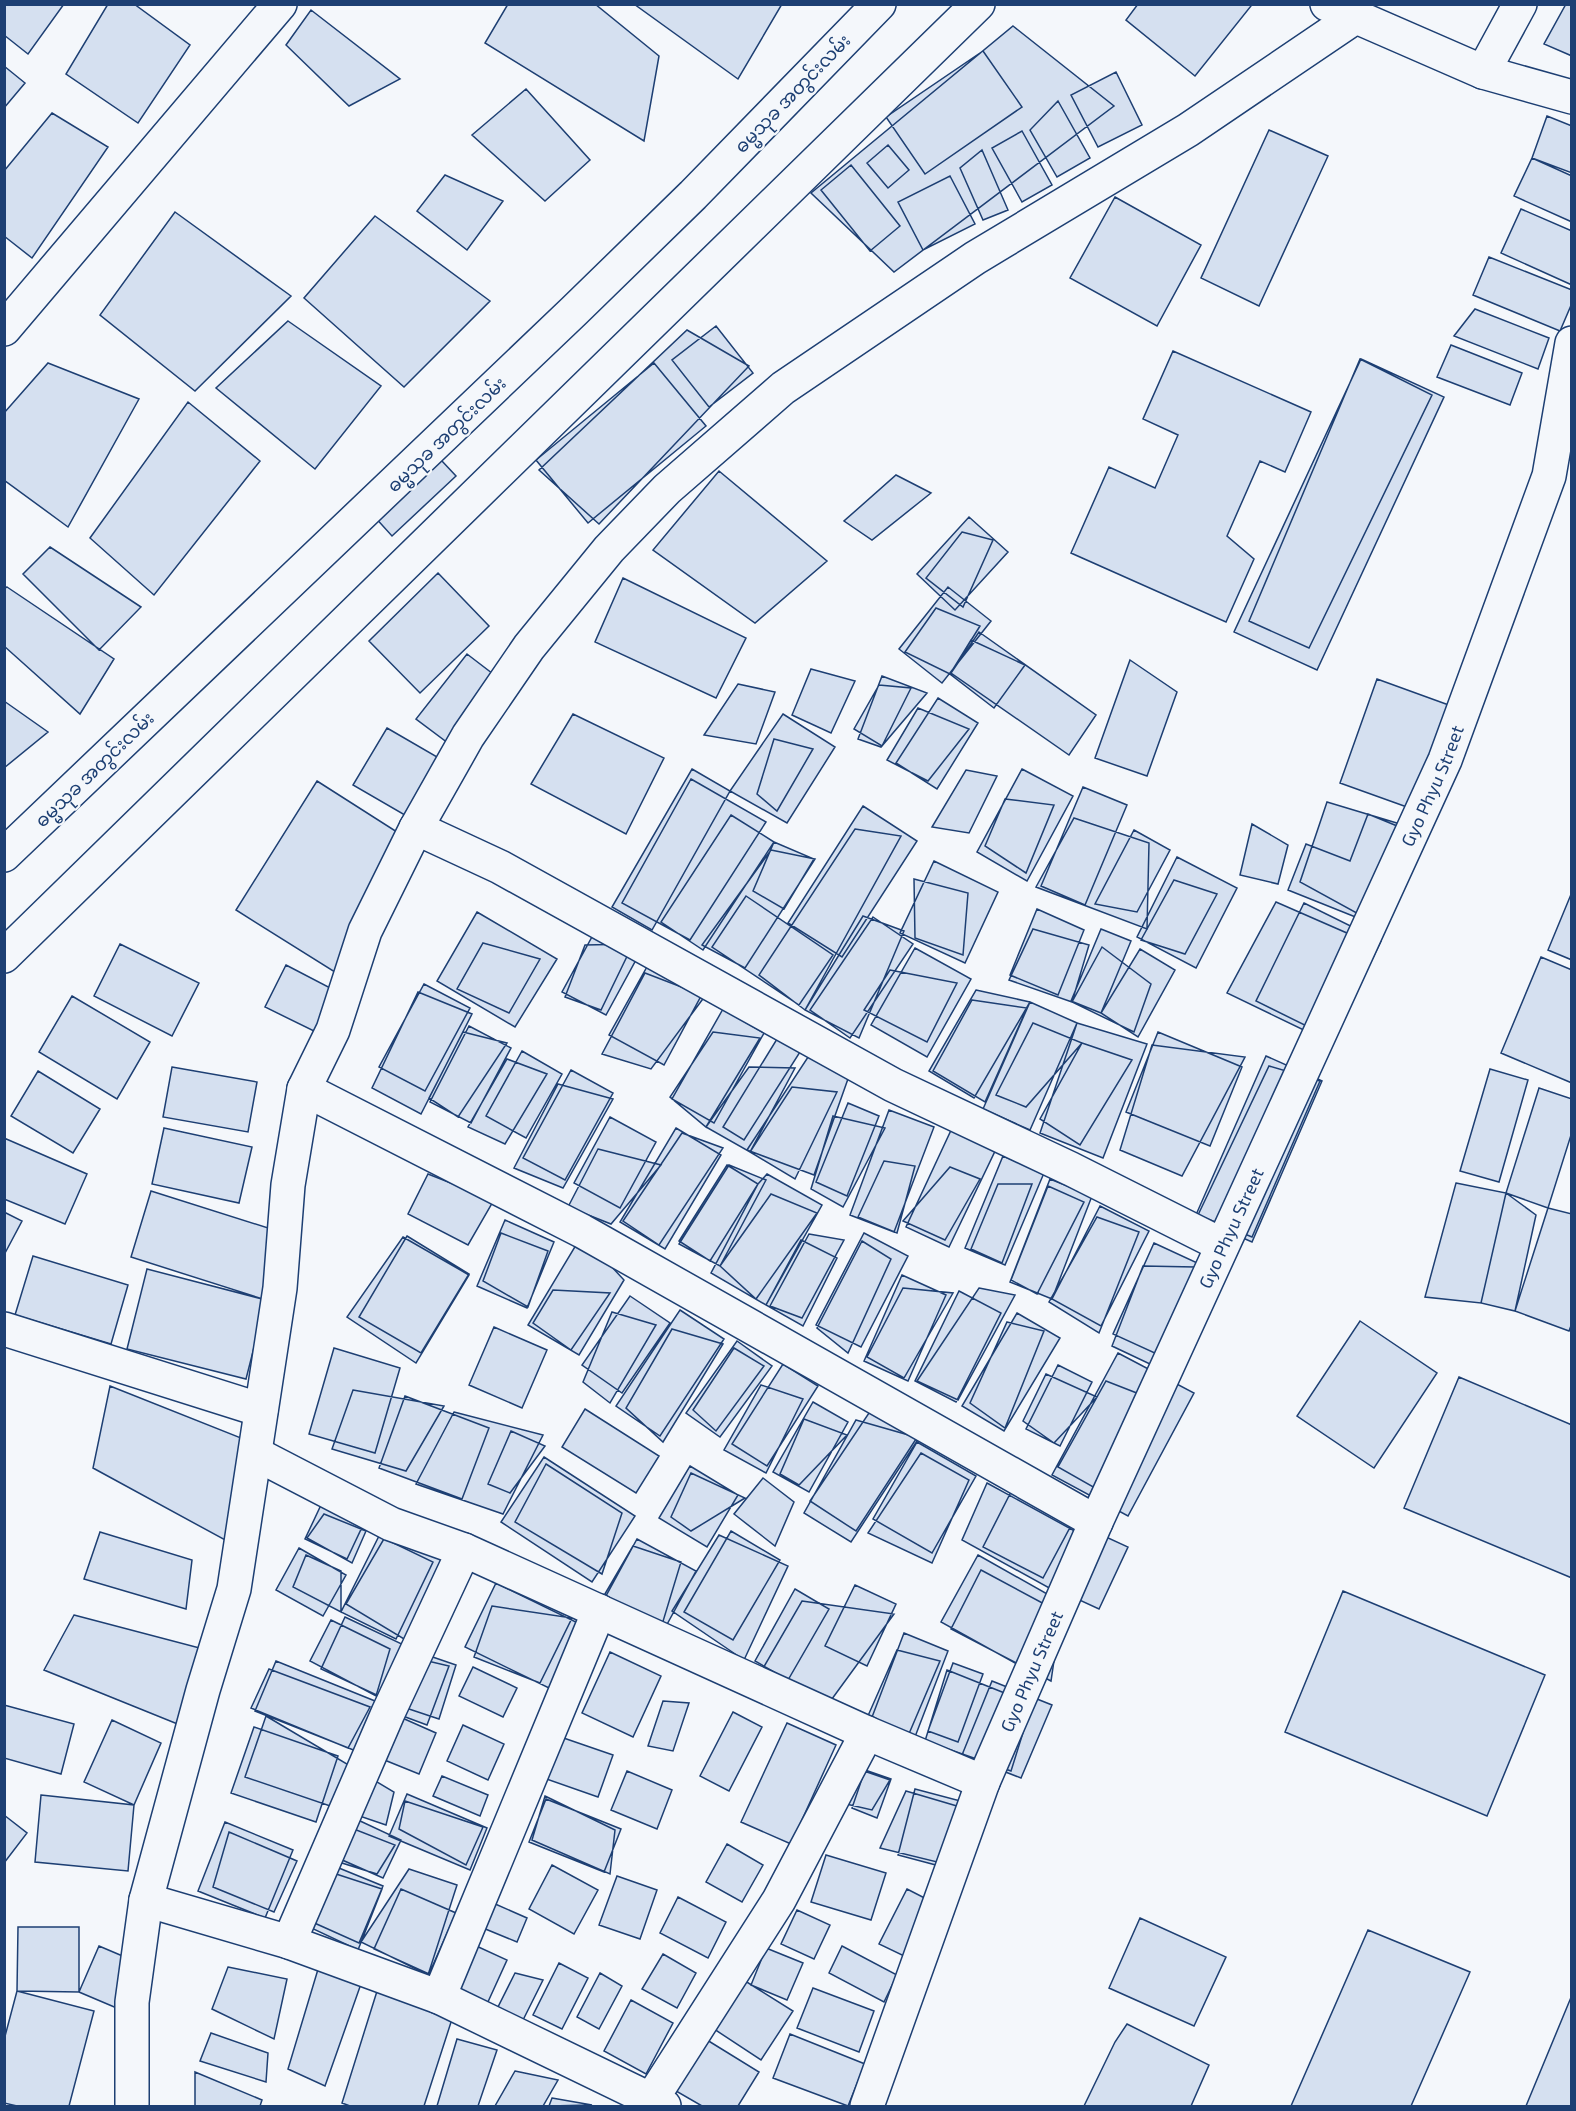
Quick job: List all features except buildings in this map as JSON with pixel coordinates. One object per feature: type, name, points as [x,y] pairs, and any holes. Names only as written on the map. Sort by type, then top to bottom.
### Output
[{"type":"street","points":[[4,329],[280,4]]},
{"type":"street","name":"ဓမ္မသုခ အတွင်းလမ်း","points":[[4,855],[591,295],[693,195],[879,4]]},
{"type":"street","points":[[6,953],[978,4]]},
{"type":"street","points":[[1483,72],[1520,4]]},
{"type":"street","points":[[132,2106],[132,2002],[146,1900],[203,1690],[234,1589],[280,1287],[288,1185],[304,1089],[333,1030],[365,931],[416,828],[468,736],[529,647],[609,549],[667,489],[783,388],[975,258],[1188,130],[1341,10],[1483,72],[1572,97]]},
{"type":"street","name":"Gyo Phyu Street","points":[[867,2106],[983,1782],[1096,1522],[1222,1245],[1326,1026],[1445,760],[1549,476],[1572,343]]},
{"type":"street","points":[[416,828],[500,867],[893,1085],[1071,1169],[1222,1245]]},
{"type":"street","points":[[304,1089],[582,1231],[1096,1522]]},
{"type":"street","points":[[4,1329],[261,1410]]},
{"type":"street","points":[[256,1454],[391,1524],[464,1550],[867,1733],[983,1782]]},
{"type":"street","points":[[289,1942],[388,1713],[464,1550]]},
{"type":"street","points":[[439,1997],[599,1611]]},
{"type":"street","points":[[146,1900],[289,1942],[439,1997],[658,2103],[779,1899],[867,1733]]}]
